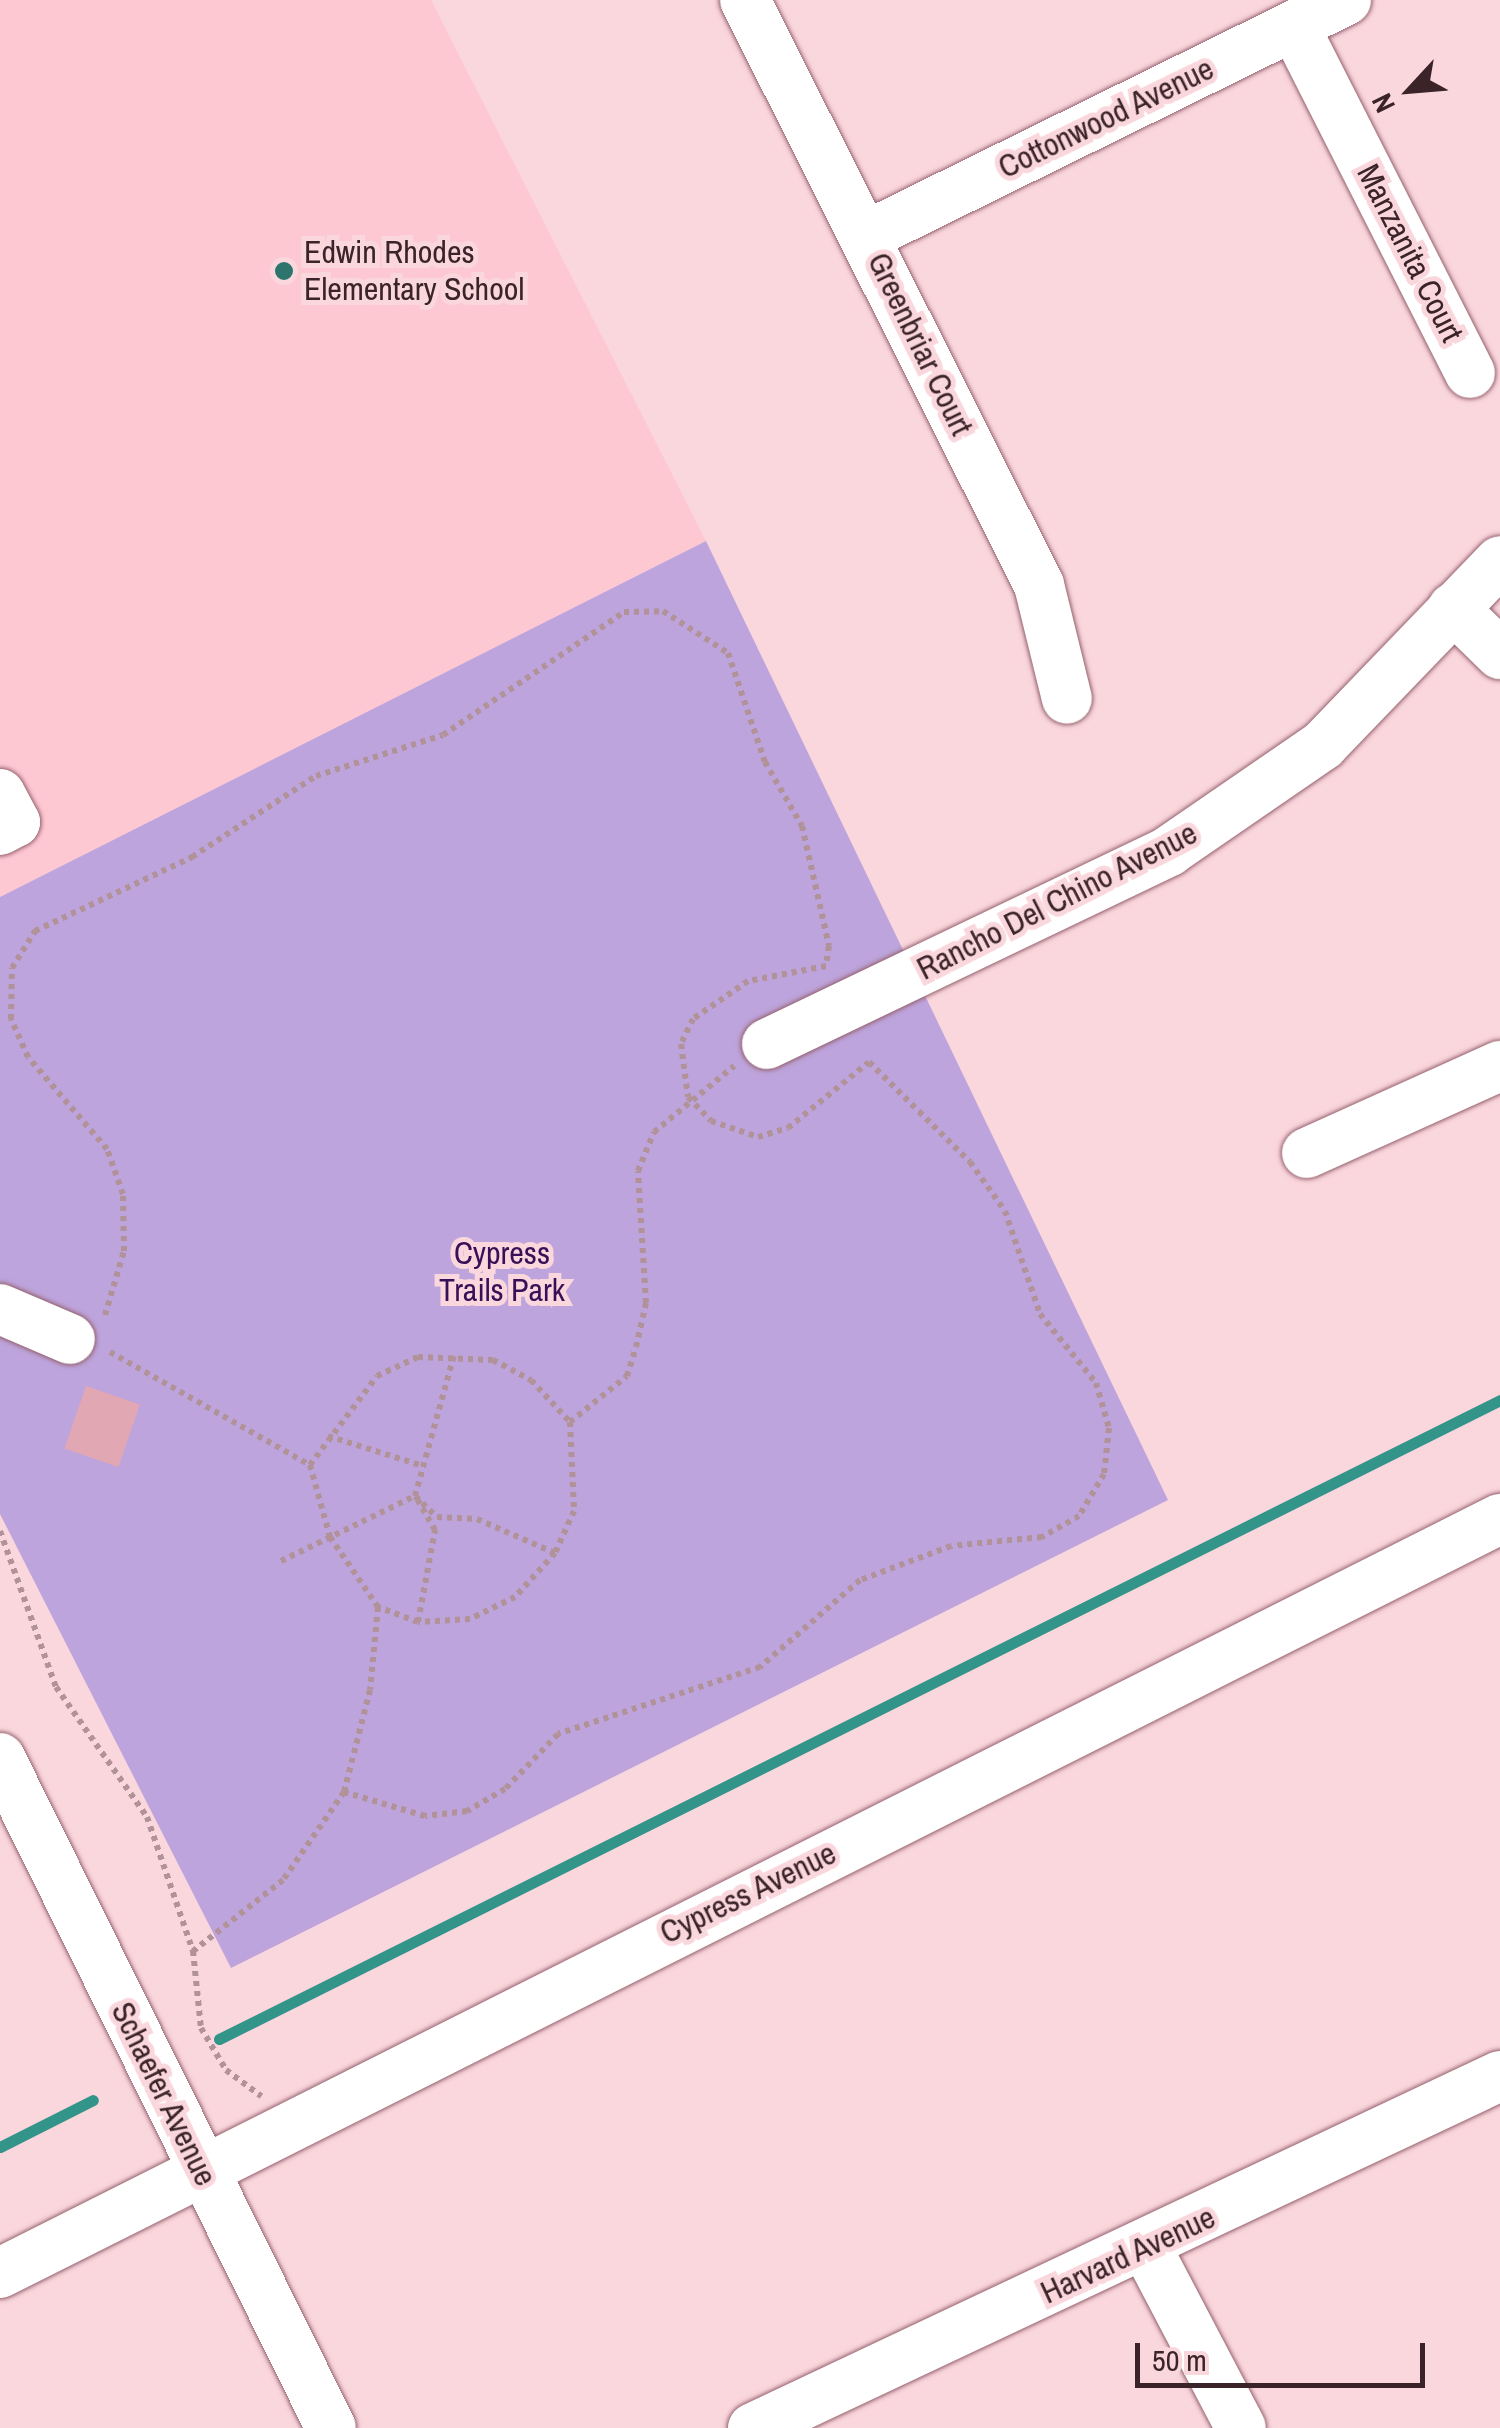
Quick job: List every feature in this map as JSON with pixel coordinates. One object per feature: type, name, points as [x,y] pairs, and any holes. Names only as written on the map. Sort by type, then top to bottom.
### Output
[{"type":"street","name":"Greenbriar Court","points":[[745,0],[1039,585],[1067,700]]},
{"type":"street","name":"Cottonwood Avenue","points":[[866,236],[1346,0]]},
{"type":"street","name":"Manzanita Court","points":[[1294,26],[1470,373]]},
{"type":"street","name":"Rancho Del Chino Avenue","points":[[767,1044],[1169,851],[1324,746],[1500,562]]},
{"type":"street","points":[[1453,608],[1500,654]]},
{"type":"street","points":[[0,794],[15,822],[0,830]]},
{"type":"street","points":[[1307,1154],[1500,1066]]},
{"type":"street","points":[[0,1310],[83,1342]]},
{"type":"street","name":"Cypress Avenue","points":[[0,2273],[202,2172],[280,2126],[1500,1518]]},
{"type":"street","name":"Schaefer Avenue","points":[[0,1758],[331,2428]]},
{"type":"street","name":"Harvard Avenue","points":[[752,2428],[1146,2247],[1500,2076]]},
{"type":"street","points":[[1146,2247],[1241,2428]]},
{"type":"path","points":[[310,1465],[328,1436],[377,1376],[418,1357],[454,1355],[493,1360],[531,1380],[570,1422],[574,1511],[555,1553],[515,1597],[470,1620],[418,1622],[378,1606],[330,1537],[310,1465],[83,1342],[124,1251],[123,1194],[84,1114],[17,1039],[12,968],[56,915],[192,857],[316,776],[444,734],[587,630],[624,612],[663,610],[728,653],[764,762],[802,826],[829,946],[826,966],[748,980],[693,1019],[681,1044],[688,1097],[712,1120],[758,1137],[788,1128],[868,1062],[970,1162],[1005,1211],[1040,1314],[1096,1382],[1110,1428],[1104,1474],[1079,1516],[1042,1536],[951,1546],[874,1573],[760,1667],[558,1734],[505,1789],[467,1811],[425,1816],[344,1792]]},
{"type":"path","points":[[0,966],[12,968]]},
{"type":"path","points":[[570,1422],[627,1376],[646,1303],[638,1171],[654,1132],[688,1097],[767,1044]]},
{"type":"path","points":[[418,1622],[435,1530],[415,1496],[420,1465],[454,1355]]},
{"type":"path","points":[[328,1436],[420,1465]]},
{"type":"path","points":[[415,1496],[437,1517],[477,1518],[555,1553]]},
{"type":"path","points":[[280,1560],[415,1496]]},
{"type":"path","points":[[0,1532],[56,1687],[147,1816],[193,1951],[201,2028],[226,2070],[254,2086],[280,2126]]},
{"type":"path","points":[[193,1951],[283,1880],[344,1792],[366,1710],[378,1606]]},
{"type":"shaded area","name":"Edwin Rhodes Elementary School","points":[[0,0],[431,0],[706,541],[0,897]]},
{"type":"green space","name":"Cypress Trails Park","points":[[706,541],[1168,1500],[231,1968],[0,1514],[0,897]]},
{"type":"building","points":[[86,1386],[140,1405],[118,1467],[65,1448]]},
{"type":"waterway","points":[[219,2039],[1500,1400]]},
{"type":"waterway","points":[[0,2147],[93,2100]]},
{"type":"place","name":"Edwin Rhodes Elementary School","points":[[284,271]]}]
